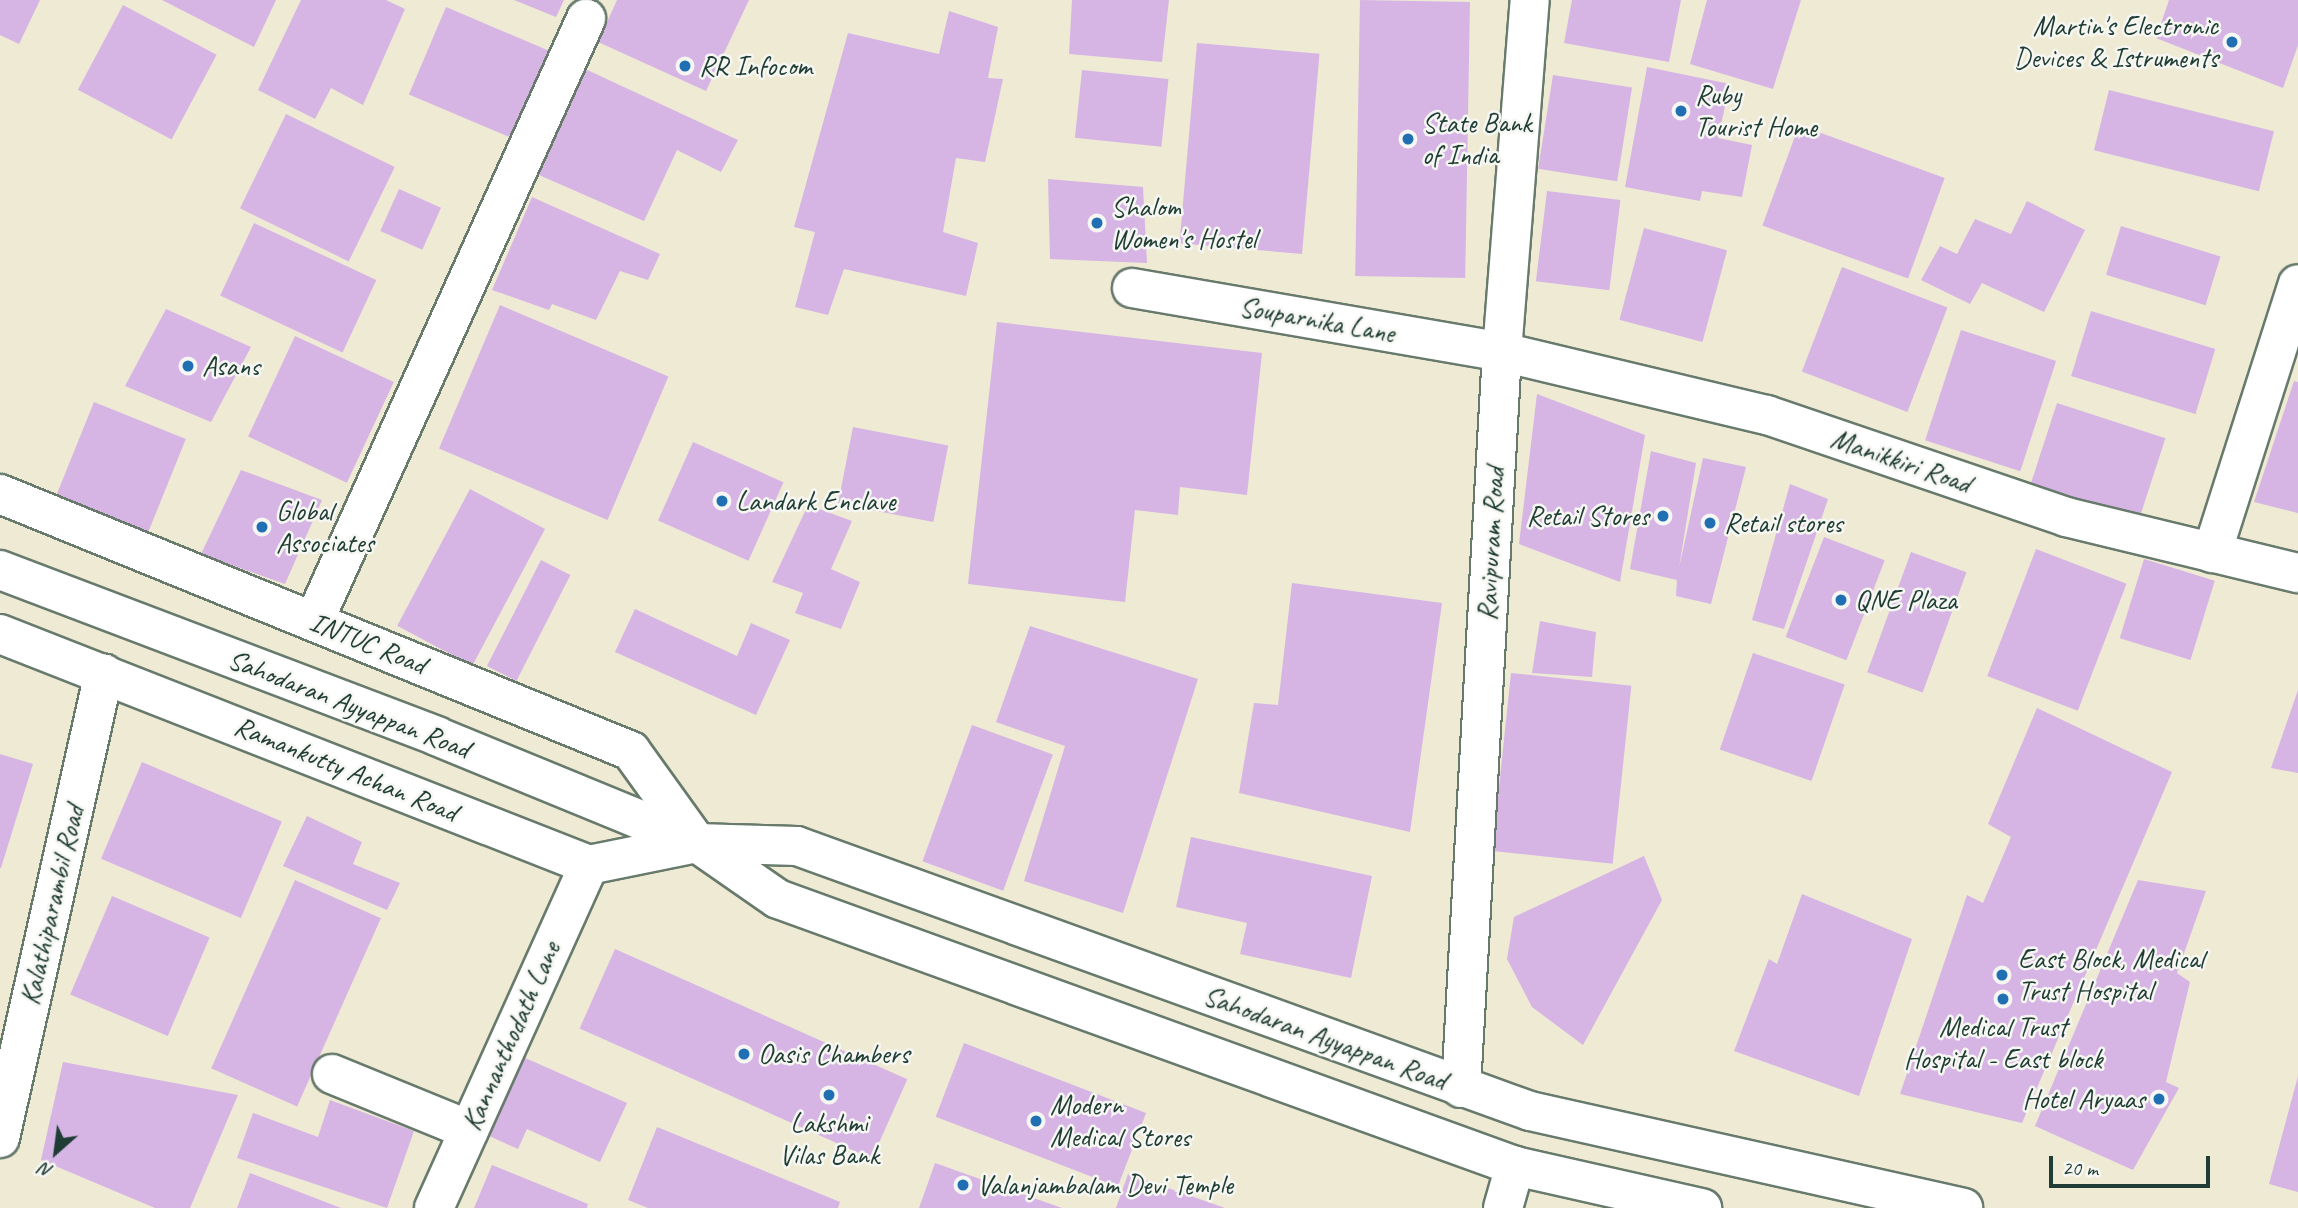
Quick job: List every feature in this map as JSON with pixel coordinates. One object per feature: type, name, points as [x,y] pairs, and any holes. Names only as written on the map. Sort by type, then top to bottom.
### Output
[{"type":"street","name":"Ravipuram Road","points":[[1461,1088],[1502,352],[1530,0]]},
{"type":"street","points":[[314,621],[586,19]]},
{"type":"street","points":[[2212,553],[2298,285]]},
{"type":"street","name":"Souparnika Lane","points":[[1132,288],[1502,352]]},
{"type":"street","name":"Manikkiri Road","points":[[1502,352],[1767,415],[2066,517],[2298,573]]},
{"type":"street","name":"INTUC Road","points":[[0,494],[631,751],[697,843]]},
{"type":"street","name":"Sahodaran Ayyappan Road","points":[[0,570],[436,736],[697,843],[778,899],[1515,1166],[1702,1208]]},
{"type":"street","name":"Ramankutty Achan Road","points":[[0,634],[589,865]]},
{"type":"street","name":"Kalathiparambil Road","points":[[0,1138],[104,673]]},
{"type":"street","points":[[589,865],[697,843]]},
{"type":"street","name":"Sahodaran Ayyappan Road","points":[[697,843],[797,846],[1530,1111],[1963,1208]]},
{"type":"street","name":"Kannanthodath Lane","points":[[434,1208],[469,1130],[503,1019],[589,865]]},
{"type":"street","points":[[332,1074],[469,1130]]},
{"type":"street","points":[[1503,1208],[1515,1166]]},
{"type":"building","points":[[0,0],[40,0],[19,44],[0,35]]},
{"type":"building","points":[[162,0],[276,0],[254,47]]},
{"type":"building","points":[[301,0],[386,0],[405,9],[363,105],[331,88],[315,119],[258,90]]},
{"type":"building","points":[[514,0],[564,0],[556,17]]},
{"type":"building","name":"RR Infocom","points":[[617,0],[749,0],[706,91],[598,42]]},
{"type":"building","points":[[1072,0],[1169,0],[1162,62],[1069,54]]},
{"type":"building","name":"State Bank of India","points":[[1360,0],[1470,2],[1465,278],[1355,276]]},
{"type":"building","points":[[1572,0],[1681,0],[1669,62],[1564,43]]},
{"type":"building","points":[[1707,0],[1801,0],[1773,89],[1690,64]]},
{"type":"building","name":"Martin's Electronic Devices & Istruments","points":[[2169,0],[2298,0],[2298,45],[2283,88],[2156,38]]},
{"type":"building","points":[[123,5],[217,55],[172,140],[78,90]]},
{"type":"building","points":[[446,7],[550,51],[513,139],[409,94]]},
{"type":"building","points":[[949,11],[998,27],[988,78],[1003,79],[985,162],[956,158],[943,232],[978,243],[966,296],[844,269],[828,315],[795,307],[815,232],[794,227],[848,33],[939,54]]},
{"type":"building","points":[[1197,43],[1320,54],[1302,254],[1179,243]]},
{"type":"building","name":"Ruby Tourist Home","points":[[1647,67],[1730,84],[1718,138],[1752,145],[1742,197],[1702,191],[1700,201],[1625,187]]},
{"type":"building","points":[[583,68],[738,140],[721,172],[677,150],[644,221],[539,175]]},
{"type":"building","points":[[1082,70],[1169,79],[1161,147],[1075,138]]},
{"type":"building","points":[[1553,75],[1632,88],[1617,181],[1538,169]]},
{"type":"building","points":[[2109,90],[2274,131],[2259,191],[2094,150]]},
{"type":"building","points":[[286,114],[395,167],[349,261],[240,208]]},
{"type":"building","points":[[1799,125],[1945,178],[1908,279],[1762,226]]},
{"type":"building","name":"Shalom Women's Hostel","points":[[1048,179],[1143,187],[1147,263],[1050,259]]},
{"type":"building","points":[[399,189],[441,208],[422,250],[380,231]]},
{"type":"building","points":[[1547,191],[1620,200],[1609,290],[1536,281]]},
{"type":"building","points":[[532,197],[660,254],[648,280],[620,271],[596,320],[552,304],[549,310],[492,290]]},
{"type":"building","points":[[2027,201],[2085,230],[2044,312],[1982,283],[1970,304],[1921,280],[1940,246],[1957,254],[1975,219],[2011,234]]},
{"type":"building","points":[[254,223],[376,280],[343,353],[220,296]]},
{"type":"building","points":[[2121,226],[2220,256],[2206,305],[2106,275]]},
{"type":"building","points":[[1644,228],[1727,250],[1702,342],[1619,320]]},
{"type":"building","points":[[1842,267],[1947,307],[1907,412],[1802,372]]},
{"type":"building","points":[[500,305],[668,377],[607,520],[439,449]]},
{"type":"building","name":"Asans","points":[[166,309],[251,347],[211,422],[125,386]]},
{"type":"building","points":[[2091,311],[2215,349],[2195,414],[2071,376]]},
{"type":"building","points":[[997,322],[1262,353],[1247,495],[1180,487],[1178,515],[1135,510],[1125,602],[968,584]]},
{"type":"building","points":[[1961,330],[2056,361],[2020,471],[1925,440]]},
{"type":"building","points":[[295,336],[394,382],[347,483],[248,437]]},
{"type":"building","points":[[2294,381],[2298,382],[2298,513],[2254,502]]},
{"type":"building","points":[[1537,394],[1645,435],[1620,582],[1519,544]]},
{"type":"building","points":[[94,402],[186,439],[147,536],[55,498]]},
{"type":"building","points":[[2057,403],[2165,438],[2139,521],[2030,486]]},
{"type":"building","points":[[853,427],[948,446],[933,522],[838,504]]},
{"type":"building","name":"Landark Enclave","points":[[693,442],[783,482],[748,561],[658,521]]},
{"type":"building","points":[[1651,451],[1696,463],[1679,568],[1703,458],[1746,467],[1711,604],[1676,596],[1677,580],[1630,569]]},
{"type":"building","name":"Global Associates","points":[[241,470],[322,500],[285,584],[201,554]]},
{"type":"building","points":[[1790,484],[1828,499],[1784,629],[1752,620]]},
{"type":"building","points":[[470,489],[545,529],[472,666],[397,626]]},
{"type":"building","points":[[808,505],[852,521],[831,569],[860,582],[841,629],[795,613],[803,593],[772,582]]},
{"type":"building","name":"QNE Plaza","points":[[1824,537],[1885,560],[1846,660],[1786,637]]},
{"type":"building","points":[[2036,549],[2127,584],[2078,711],[1987,676]]},
{"type":"building","points":[[1911,552],[1966,572],[1923,692],[1867,672]]},
{"type":"building","points":[[2144,559],[2215,581],[2190,660],[2120,638]]},
{"type":"building","points":[[541,560],[570,575],[516,681],[487,666]]},
{"type":"building","points":[[1292,583],[1442,603],[1410,832],[1239,793],[1254,703],[1278,705]]},
{"type":"building","points":[[635,609],[737,656],[751,623],[790,640],[756,715],[615,652]]},
{"type":"building","points":[[1540,621],[1596,632],[1592,677],[1532,673]]},
{"type":"building","points":[[1030,626],[1198,679],[1123,913],[1024,881],[1065,746],[996,722]]},
{"type":"building","points":[[1753,653],[1845,685],[1812,781],[1720,749]]},
{"type":"building","points":[[1511,673],[1631,686],[1613,864],[1492,851]]},
{"type":"building","points":[[2298,690],[2298,773],[2271,768]]},
{"type":"building","name":"Medical Trust Hospital - East block","points":[[2037,708],[2172,772],[2022,1123],[1900,1094],[1967,895],[1983,903],[2011,837],[1988,824]]},
{"type":"building","points":[[972,725],[1053,754],[1003,891],[922,861]]},
{"type":"building","points":[[0,754],[33,764],[1,868],[0,868]]},
{"type":"building","points":[[142,762],[282,821],[241,918],[101,859]]},
{"type":"building","points":[[307,816],[362,842],[353,864],[400,883],[387,910],[283,866]]},
{"type":"building","points":[[1191,837],[1372,876],[1351,978],[1240,954],[1247,923],[1176,907]]},
{"type":"building","points":[[1644,856],[1662,900],[1583,1045],[1532,1007],[1507,959],[1514,917]]},
{"type":"building","points":[[295,880],[381,918],[297,1106],[211,1068]]},
{"type":"building","points":[[2138,880],[2206,891],[2177,973],[2190,982],[2166,1082],[2179,1088],[2133,1170],[2035,1126]]},
{"type":"building","points":[[1802,894],[1912,939],[1859,1096],[1734,1051],[1769,959],[1777,964]]},
{"type":"building","points":[[112,896],[210,937],[168,1036],[70,994]]},
{"type":"building","name":"Oasis Chambers","points":[[615,949],[907,1079],[872,1159],[580,1028]]},
{"type":"building","points":[[964,1043],[1146,1113],[1118,1187],[936,1117]]},
{"type":"building","points":[[523,1057],[627,1103],[600,1162],[527,1129],[518,1149],[487,1135]]},
{"type":"building","points":[[63,1062],[238,1095],[190,1208],[155,1208],[41,1160]]},
{"type":"building","points":[[2298,1076],[2298,1192],[2269,1184]]},
{"type":"building","points":[[330,1100],[414,1131],[387,1208],[237,1158],[253,1113],[318,1137]]},
{"type":"building","points":[[657,1127],[840,1202],[838,1208],[648,1208],[628,1200]]},
{"type":"building","name":"Valanjambalam Devi Temple","points":[[935,1163],[1062,1208],[919,1208]]},
{"type":"building","points":[[492,1165],[588,1204],[587,1208],[474,1208]]},
{"type":"building","points":[[250,1173],[341,1208],[237,1208]]},
{"type":"building","name":"Valanjambalam Devi Temple","points":[[1128,1174],[1225,1208],[1116,1208]]},
{"type":"place","name":"Martin's Electronic Devices & Istruments","points":[[2232,42]]},
{"type":"place","name":"RR Infocom","points":[[685,66]]},
{"type":"place","name":"Ruby Tourist Home","points":[[1681,111]]},
{"type":"place","name":"State Bank of India","points":[[1408,139]]},
{"type":"place","name":"Shalom Women's Hostel","points":[[1097,223]]},
{"type":"place","name":"Asans","points":[[188,366]]},
{"type":"place","name":"Landark Enclave","points":[[722,501]]},
{"type":"place","name":"Retail Stores","points":[[1663,516]]},
{"type":"place","name":"Retail stores","points":[[1710,523]]},
{"type":"place","name":"Global Associates","points":[[262,527]]},
{"type":"place","name":"QNE Plaza","points":[[1841,600]]},
{"type":"place","name":"East Block, Medical Trust Hospital","points":[[2002,975]]},
{"type":"place","name":"Medical Trust Hospital - East block","points":[[2003,999]]},
{"type":"place","name":"Oasis Chambers","points":[[744,1054]]},
{"type":"place","name":"Lakshmi Vilas Bank","points":[[829,1095]]},
{"type":"place","name":"Hotel Aryaas","points":[[2159,1099]]},
{"type":"place","name":"Modern Medical Stores","points":[[1036,1121]]},
{"type":"place","name":"Valanjambalam Devi Temple","points":[[963,1185]]}]
